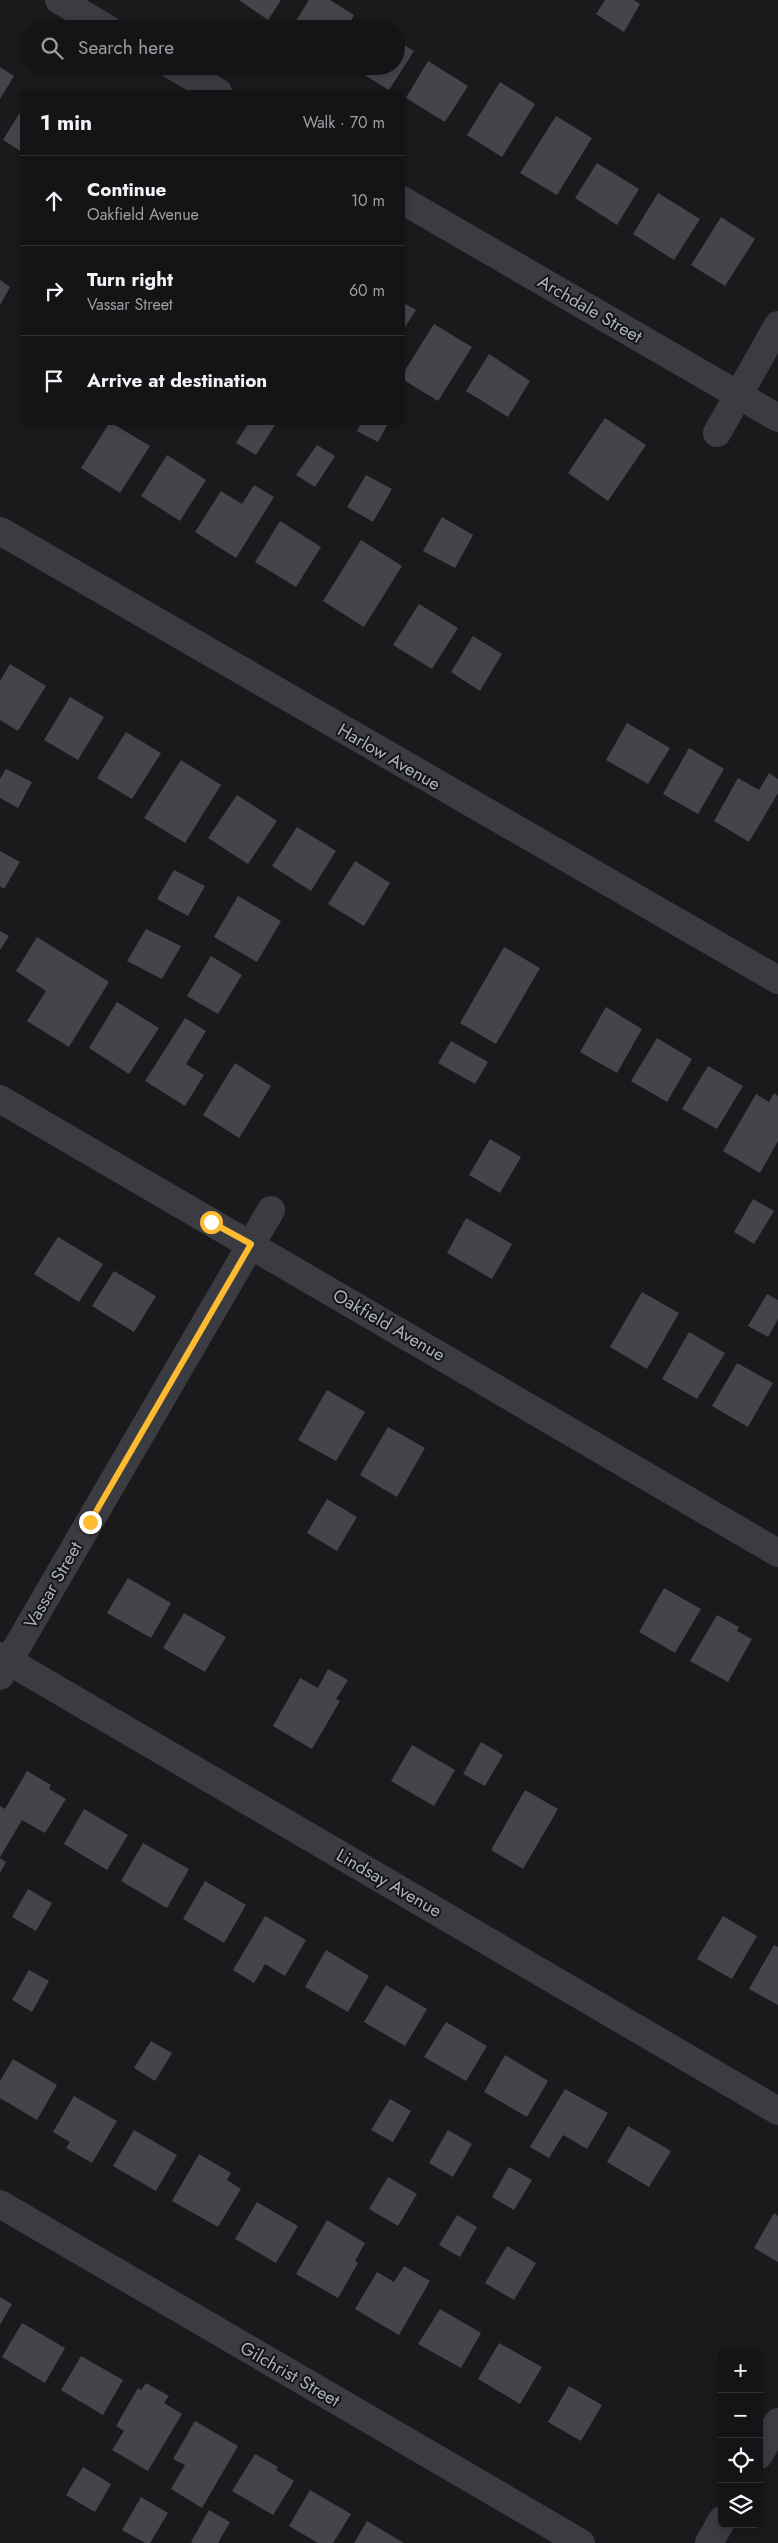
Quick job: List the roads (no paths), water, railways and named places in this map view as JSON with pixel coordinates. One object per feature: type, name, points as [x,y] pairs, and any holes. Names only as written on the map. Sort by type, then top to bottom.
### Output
[{"type":"street","points":[[59,0],[93,20]]},
{"type":"street","points":[[189,75],[215,90]]},
{"type":"street","name":"Archdale Street","points":[[405,202],[778,418]]},
{"type":"street","points":[[717,433],[778,325]]},
{"type":"street","name":"Harlow Avenue","points":[[0,531],[778,980]]},
{"type":"street","name":"Oakfield Avenue","points":[[0,1099],[778,1553]]},
{"type":"street","name":"Vassar Street","points":[[3,1664],[271,1210]]},
{"type":"street","name":"Lindsay Avenue","points":[[3,1664],[778,2111]]},
{"type":"street","name":"Gilchrist Street","points":[[0,2204],[580,2543]]},
{"type":"street","points":[[763,2448],[778,2422]]},
{"type":"street","points":[[709,2543],[718,2527]]}]
